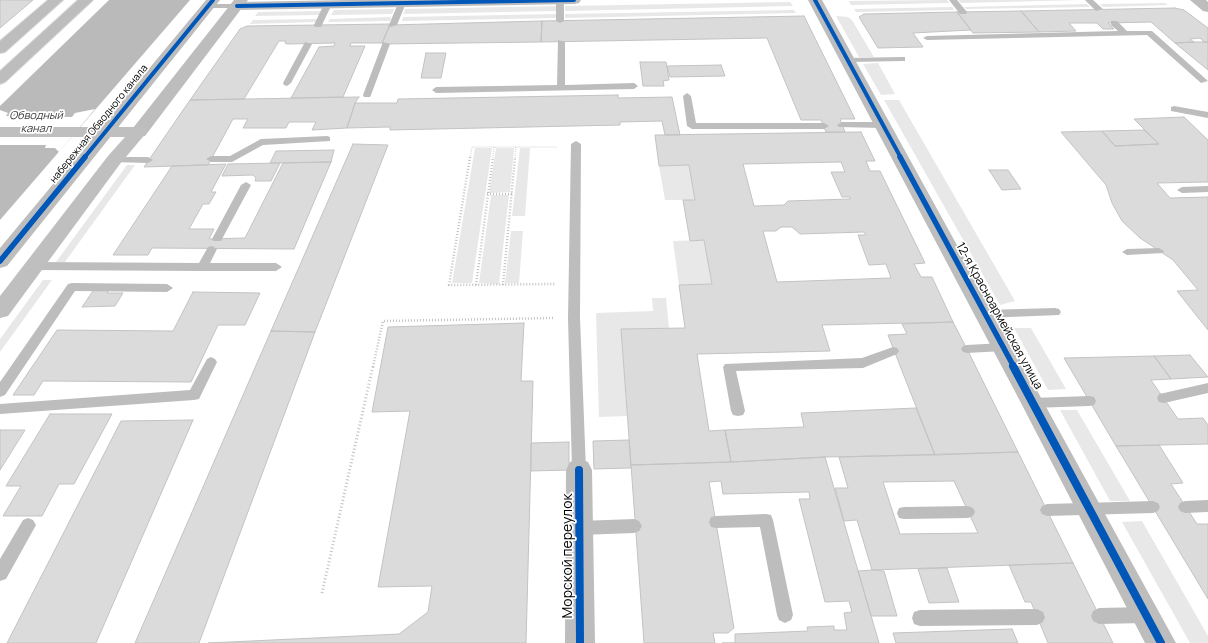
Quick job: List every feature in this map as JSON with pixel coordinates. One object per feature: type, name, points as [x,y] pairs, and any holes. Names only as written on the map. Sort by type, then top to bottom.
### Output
[{"type":"main road","points":[[0,132],[139,132]]},
{"type":"main road","points":[[0,311],[114,160],[139,132]]},
{"type":"street","points":[[0,49],[56,0]]},
{"type":"street","points":[[0,79],[86,0]]},
{"type":"street","points":[[139,132],[239,3],[402,3],[429,1],[574,0]]},
{"type":"street","name":"12-я Красноармейская улица","points":[[815,0],[1034,403],[1161,643]]},
{"type":"street","points":[[1197,0],[1208,8]]},
{"type":"street","name":"набережная Обводного канала","points":[[0,261],[211,3]]},
{"type":"street","name":"Морской переулок","points":[[579,470],[580,643]]},
{"type":"lane","points":[[560,0],[560,21]]},
{"type":"lane","points":[[953,0],[963,12]]},
{"type":"lane","points":[[1089,0],[1099,9]]},
{"type":"lane","points":[[211,3],[239,3]]},
{"type":"lane","points":[[318,25],[334,3]]},
{"type":"lane","points":[[393,25],[402,3]]},
{"type":"lane","points":[[1114,23],[1125,33]]},
{"type":"lane","points":[[927,38],[982,35],[1149,33],[1204,81]]},
{"type":"lane","points":[[561,42],[561,87]]},
{"type":"lane","points":[[287,83],[308,44]]},
{"type":"lane","points":[[367,95],[386,44]]},
{"type":"lane","points":[[1166,48],[1181,48]]},
{"type":"lane","points":[[848,60],[902,60]]},
{"type":"lane","points":[[436,90],[634,86]]},
{"type":"lane","points":[[687,96],[692,126],[824,126]]},
{"type":"lane","points":[[1174,109],[1208,114]]},
{"type":"lane","points":[[842,125],[882,124]]},
{"type":"lane","points":[[211,159],[232,159],[261,142],[326,139]]},
{"type":"lane","points":[[576,145],[574,318],[579,470]]},
{"type":"lane","points":[[114,160],[148,160]]},
{"type":"lane","points":[[217,238],[246,185]]},
{"type":"lane","points":[[1182,190],[1208,189]]},
{"type":"lane","points":[[202,267],[212,249]]},
{"type":"lane","points":[[1127,252],[1159,251]]},
{"type":"lane","points":[[34,266],[276,267]]},
{"type":"lane","points":[[0,392],[72,287],[167,288]]},
{"type":"lane","points":[[985,314],[1055,312]]},
{"type":"lane","points":[[967,349],[1003,347]]},
{"type":"lane","points":[[738,411],[729,366],[863,363],[893,351]]},
{"type":"lane","points":[[0,410],[194,395],[211,362]]},
{"type":"lane","points":[[1164,398],[1208,388]]},
{"type":"lane","points":[[1034,403],[1089,401]]},
{"type":"lane","points":[[1185,506],[1208,506]]},
{"type":"lane","points":[[1047,510],[1153,508]]},
{"type":"lane","points":[[904,513],[968,512]]},
{"type":"lane","points":[[716,522],[766,520],[785,614]]},
{"type":"lane","points":[[0,574],[28,525]]},
{"type":"lane","points":[[580,528],[634,526]]},
{"type":"lane","points":[[1099,616],[1146,615]]},
{"type":"lane","points":[[920,618],[1038,617]]},
{"type":"path","points":[[575,284],[449,285],[472,147],[576,145]]},
{"type":"path","points":[[476,285],[494,147]]},
{"type":"path","points":[[503,285],[516,147]]},
{"type":"path","points":[[487,194],[512,194]]},
{"type":"path","points":[[322,593],[383,321],[574,318]]},
{"type":"shaded area","points":[[947,0],[949,3],[851,5],[849,1]]},
{"type":"shaded area","points":[[958,0],[1083,0],[961,3]]},
{"type":"shaded area","points":[[790,2],[793,6],[565,11],[565,6]]},
{"type":"shaded area","points":[[1165,3],[1168,5],[1103,7],[1100,4]]},
{"type":"shaded area","points":[[1087,4],[1090,7],[966,9],[964,7]]},
{"type":"shaded area","points":[[556,6],[556,11],[404,14],[405,9]]},
{"type":"shaded area","points":[[952,7],[954,10],[856,12],[854,9]]},
{"type":"shaded area","points":[[394,9],[392,14],[331,15],[334,10]]},
{"type":"shaded area","points":[[794,10],[796,13],[565,18],[565,14]]},
{"type":"shaded area","points":[[322,11],[319,15],[255,16],[258,12]]},
{"type":"shaded area","points":[[556,14],[556,18],[402,21],[403,17]]},
{"type":"shaded area","points":[[836,16],[848,17],[852,20],[874,57],[859,57]]},
{"type":"shaded area","points":[[391,17],[390,21],[328,22],[330,19]]},
{"type":"shaded area","points":[[318,19],[316,22],[250,24],[253,20]]},
{"type":"shaded area","points":[[878,63],[895,94],[881,95],[863,64]]},
{"type":"shaded area","points":[[884,100],[899,100],[1015,301],[1000,305]]},
{"type":"shaded area","points":[[475,148],[492,148],[472,283],[452,283]]},
{"type":"shaded area","points":[[496,148],[514,148],[510,192],[489,193]]},
{"type":"shaded area","points":[[520,148],[530,148],[525,216],[512,216]]},
{"type":"shaded area","points":[[127,165],[135,165],[65,262],[56,262]]},
{"type":"shaded area","points":[[689,165],[695,200],[665,200],[659,166]]},
{"type":"shaded area","points":[[491,195],[509,195],[499,284],[479,283]]},
{"type":"shaded area","points":[[511,231],[523,231],[519,283],[505,283]]},
{"type":"shaded area","points":[[704,240],[712,284],[679,285],[673,241]]},
{"type":"shaded area","points":[[43,280],[52,280],[0,352],[0,339]]},
{"type":"shaded area","points":[[652,298],[666,298],[669,328],[621,329],[627,416],[599,417],[596,313],[653,311]]},
{"type":"shaded area","points":[[1014,328],[1031,328],[1066,389],[1048,390]]},
{"type":"shaded area","points":[[1060,410],[1077,410],[1130,501],[1110,501]]},
{"type":"shaded area","points":[[1142,521],[1208,636],[1208,643],[1190,643],[1122,522]]},
{"type":"water","name":"Обводный канал","points":[[109,0],[190,0],[0,220],[0,106]]},
{"type":"pier","points":[[95,109],[59,152],[55,148],[45,148],[46,145],[0,145],[0,110],[8,113],[6,116],[72,117],[75,113]]},
{"type":"building","points":[[0,0],[33,0],[0,28]]},
{"type":"building","points":[[1175,8],[1184,10],[1208,28],[1208,42],[1204,42],[1200,38],[1190,39],[1194,42],[1175,43],[1151,22],[1108,23],[1114,29],[1103,29],[1097,23],[1069,23],[1076,31],[1039,32],[1021,11]]},
{"type":"building","points":[[1021,11],[1039,32],[973,33],[957,12]]},
{"type":"building","points":[[957,12],[971,30],[913,33],[923,47],[878,48],[859,17],[864,14]]},
{"type":"building","points":[[804,16],[855,119],[840,119],[845,132],[826,132],[821,120],[801,120],[767,38],[541,42],[542,21]]},
{"type":"building","points":[[542,21],[541,42],[382,44],[390,25]]},
{"type":"building","points":[[390,24],[382,43],[351,43],[350,46],[365,46],[343,97],[291,98],[319,47],[334,46],[335,43],[287,44],[285,43],[286,41],[279,41],[244,99],[190,100],[240,29],[247,26]]},
{"type":"building","points":[[1208,42],[1208,70],[1175,43]]},
{"type":"building","points":[[426,53],[446,53],[441,78],[421,78]]},
{"type":"building","points":[[640,62],[666,62],[669,80],[663,81],[664,86],[643,86]]},
{"type":"building","points":[[721,65],[725,76],[670,77],[667,66]]},
{"type":"building","points":[[618,95],[618,98],[672,97],[680,135],[665,135],[662,121],[620,122],[620,125],[390,130],[390,127],[347,128],[355,103],[397,103],[398,99]]},
{"type":"building","points":[[359,97],[355,103],[347,128],[312,130],[316,122],[289,122],[286,128],[243,128],[248,119],[233,119],[208,165],[144,167],[190,100]]},
{"type":"building","points":[[1184,117],[1208,140],[1208,182],[1157,183],[1170,198],[1208,197],[1208,330],[1177,291],[1198,290],[1173,260],[1140,238],[1122,221],[1112,203],[1106,185],[1061,132],[1102,131],[1115,146],[1159,144],[1134,119]]},
{"type":"building","points":[[1144,130],[1159,144],[1115,146],[1102,131]]},
{"type":"building","points":[[861,132],[875,161],[866,161],[870,171],[880,171],[925,263],[914,264],[921,277],[932,277],[953,322],[822,325],[830,351],[697,354],[709,431],[725,430],[731,462],[631,465],[621,329],[685,328],[679,285],[712,284],[704,240],[690,241],[683,200],[695,200],[689,165],[659,166],[655,135]],"holes":[[[841,162],[845,172],[831,172],[842,197],[850,197],[850,199],[788,201],[784,205],[754,206],[743,164]],[[781,227],[792,227],[800,234],[864,232],[866,235],[858,235],[869,265],[886,264],[891,278],[777,282],[763,231],[776,231]]]},
{"type":"building","points":[[353,144],[388,145],[315,332],[271,331]]},
{"type":"building","points":[[334,150],[331,162],[270,163],[276,151]]},
{"type":"building","points":[[331,162],[294,249],[152,248],[148,255],[113,255],[172,166],[226,164],[211,192],[216,192],[209,204],[203,204],[189,229],[214,229],[209,239],[245,238],[283,163]]},
{"type":"building","points":[[280,163],[271,181],[255,181],[256,178],[253,175],[222,176],[228,164]]},
{"type":"building","points":[[989,170],[1008,170],[1021,189],[1002,190]]},
{"type":"building","points":[[95,288],[111,288],[107,293],[123,293],[115,306],[82,307]]},
{"type":"building","points":[[193,292],[260,293],[245,325],[218,325],[191,382],[43,381],[34,395],[13,395],[57,330],[173,331]]},
{"type":"building","points":[[953,322],[1018,452],[935,455],[888,335],[907,334],[902,324]]},
{"type":"building","points":[[524,323],[521,381],[533,381],[526,643],[208,643],[399,634],[428,612],[432,586],[378,587],[410,411],[372,412],[388,327]]},
{"type":"building","points":[[271,331],[315,332],[199,643],[135,643]]},
{"type":"building","points":[[1190,355],[1208,377],[1171,379],[1154,356]]},
{"type":"building","points":[[1154,356],[1171,379],[1151,380],[1178,419],[1203,418],[1208,425],[1208,444],[1116,446],[1064,358]]},
{"type":"building","points":[[916,408],[935,455],[825,457],[731,462],[725,430],[804,427],[801,413]]},
{"type":"building","points":[[50,414],[112,414],[74,484],[59,484],[42,516],[3,516],[21,486],[6,486]]},
{"type":"building","points":[[193,420],[96,643],[7,643],[121,421]]},
{"type":"building","points":[[0,430],[25,430],[0,470]]},
{"type":"building","points":[[629,440],[631,468],[594,469],[593,441]]},
{"type":"building","points":[[569,442],[569,470],[531,471],[531,443]]},
{"type":"building","points":[[1159,445],[1183,483],[1171,484],[1197,524],[1208,524],[1208,599],[1116,446]]},
{"type":"building","points":[[1018,452],[1073,563],[872,570],[857,520],[844,521],[835,488],[848,488],[839,457]],"holes":[[[954,481],[978,533],[900,534],[883,482]]]},
{"type":"building","points":[[825,457],[879,643],[735,643],[735,634],[808,631],[807,627],[834,626],[834,630],[847,630],[844,613],[852,612],[849,601],[825,602],[799,499],[810,499],[809,492],[723,494],[721,481],[709,482],[734,628],[728,633],[713,633],[715,643],[644,643],[631,465]]},
{"type":"building","points":[[1073,563],[1113,643],[1048,643],[1031,602],[1025,602],[1009,565]]},
{"type":"building","points":[[947,568],[959,602],[929,603],[918,569]]},
{"type":"building","points":[[858,571],[884,571],[897,616],[871,616]]},
{"type":"building","points":[[1012,629],[1018,643],[896,643],[893,633]]},
{"type":"cycle path","points":[[0,261],[213,0]]},
{"type":"cycle path","points":[[237,6],[574,0]]},
{"type":"cycle path","points":[[815,0],[1161,643]]},
{"type":"cycle path","points":[[579,470],[580,643]]}]
